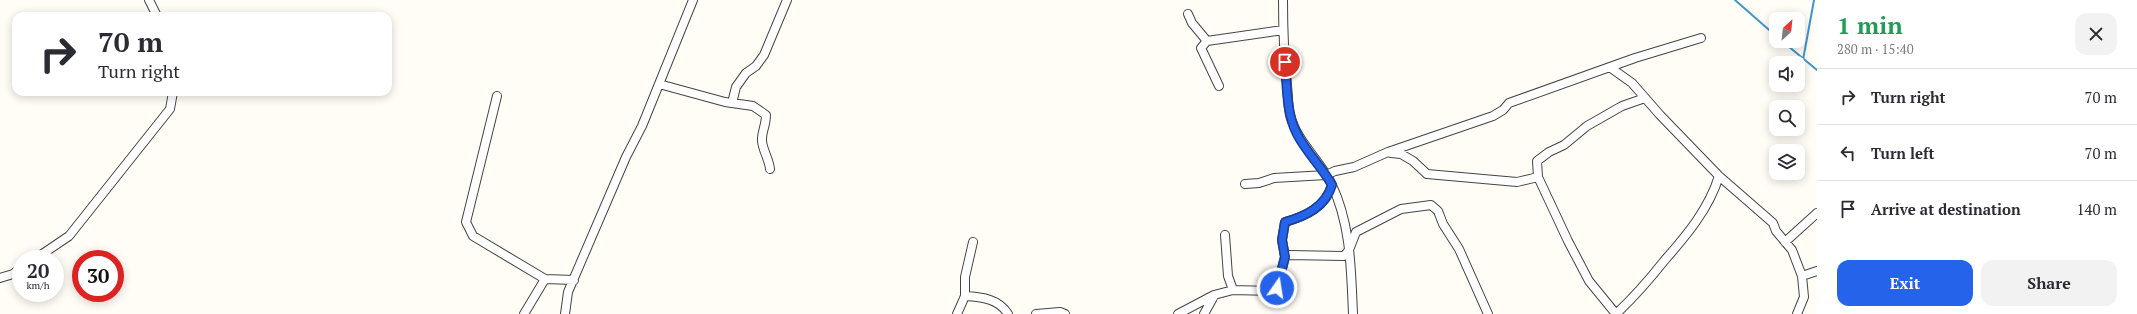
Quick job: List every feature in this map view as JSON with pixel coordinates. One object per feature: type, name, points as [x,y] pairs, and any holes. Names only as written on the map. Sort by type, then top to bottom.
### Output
[{"type":"street","points":[[149,0],[155,12]]},
{"type":"street","points":[[565,314],[568,292],[659,84],[693,0]]},
{"type":"street","points":[[732,103],[736,87],[746,73],[756,66],[764,55],[787,0]]},
{"type":"street","points":[[1283,0],[1283,30],[1290,115],[1297,134],[1332,185],[1346,224],[1350,250],[1353,314]]},
{"type":"street","points":[[1188,14],[1192,23],[1208,41]]},
{"type":"street","points":[[1219,86],[1202,48],[1208,41],[1283,30]]},
{"type":"street","points":[[1244,184],[1258,183],[1274,178],[1326,175],[1335,170],[1354,167],[1388,152],[1493,116],[1503,110],[1509,103],[1611,68],[1635,58],[1701,38]]},
{"type":"street","points":[[1611,68],[1632,83],[1719,176],[1773,222],[1776,231],[1792,250],[1802,276],[1804,296],[1797,314]]},
{"type":"street","points":[[659,84],[732,103],[752,106],[766,115],[766,125],[762,138],[763,152],[770,164],[770,169]]},
{"type":"street","points":[[48,250],[69,236],[170,108],[172,96]]},
{"type":"street","points":[[497,96],[466,222],[474,236],[545,279],[574,280]]},
{"type":"street","points":[[1645,98],[1622,106],[1587,126],[1564,145],[1549,152],[1537,161],[1538,177],[1568,241],[1589,281],[1616,314],[1638,294],[1685,238],[1715,191],[1719,176]]},
{"type":"street","points":[[1388,152],[1401,154],[1413,161],[1427,174],[1517,182],[1538,177]]},
{"type":"street","points":[[1178,314],[1214,295],[1233,290],[1272,291],[1277,288],[1285,257],[1282,240],[1285,222],[1301,218],[1320,205],[1329,194],[1332,185]]},
{"type":"street","points":[[1285,257],[1289,255],[1344,256],[1350,250],[1356,232],[1401,209],[1431,205],[1438,210],[1443,224],[1459,249],[1488,314]]},
{"type":"street","points":[[1785,242],[1817,213]]},
{"type":"street","points":[[1225,235],[1228,276],[1233,290]]},
{"type":"street","points":[[957,314],[965,296],[965,277],[972,242]]},
{"type":"street","points":[[1802,276],[1817,271]]},
{"type":"street","points":[[0,278],[12,274]]},
{"type":"street","points":[[524,314],[545,279]]},
{"type":"street","points":[[1204,314],[1214,295]]},
{"type":"street","points":[[965,296],[995,301],[1004,306],[1008,314]]},
{"type":"street","points":[[1036,314],[1060,312],[1065,314]]},
{"type":"waterway","points":[[1735,0],[1769,30]]},
{"type":"waterway","points":[[1804,56],[1814,0]]},
{"type":"waterway","points":[[1790,48],[1817,70]]},
{"type":"route","points":[[1277,288],[1285,257],[1282,247],[1282,234],[1285,222],[1301,218],[1320,205],[1329,194],[1332,185],[1323,169],[1297,134],[1290,115],[1285,62]]}]
